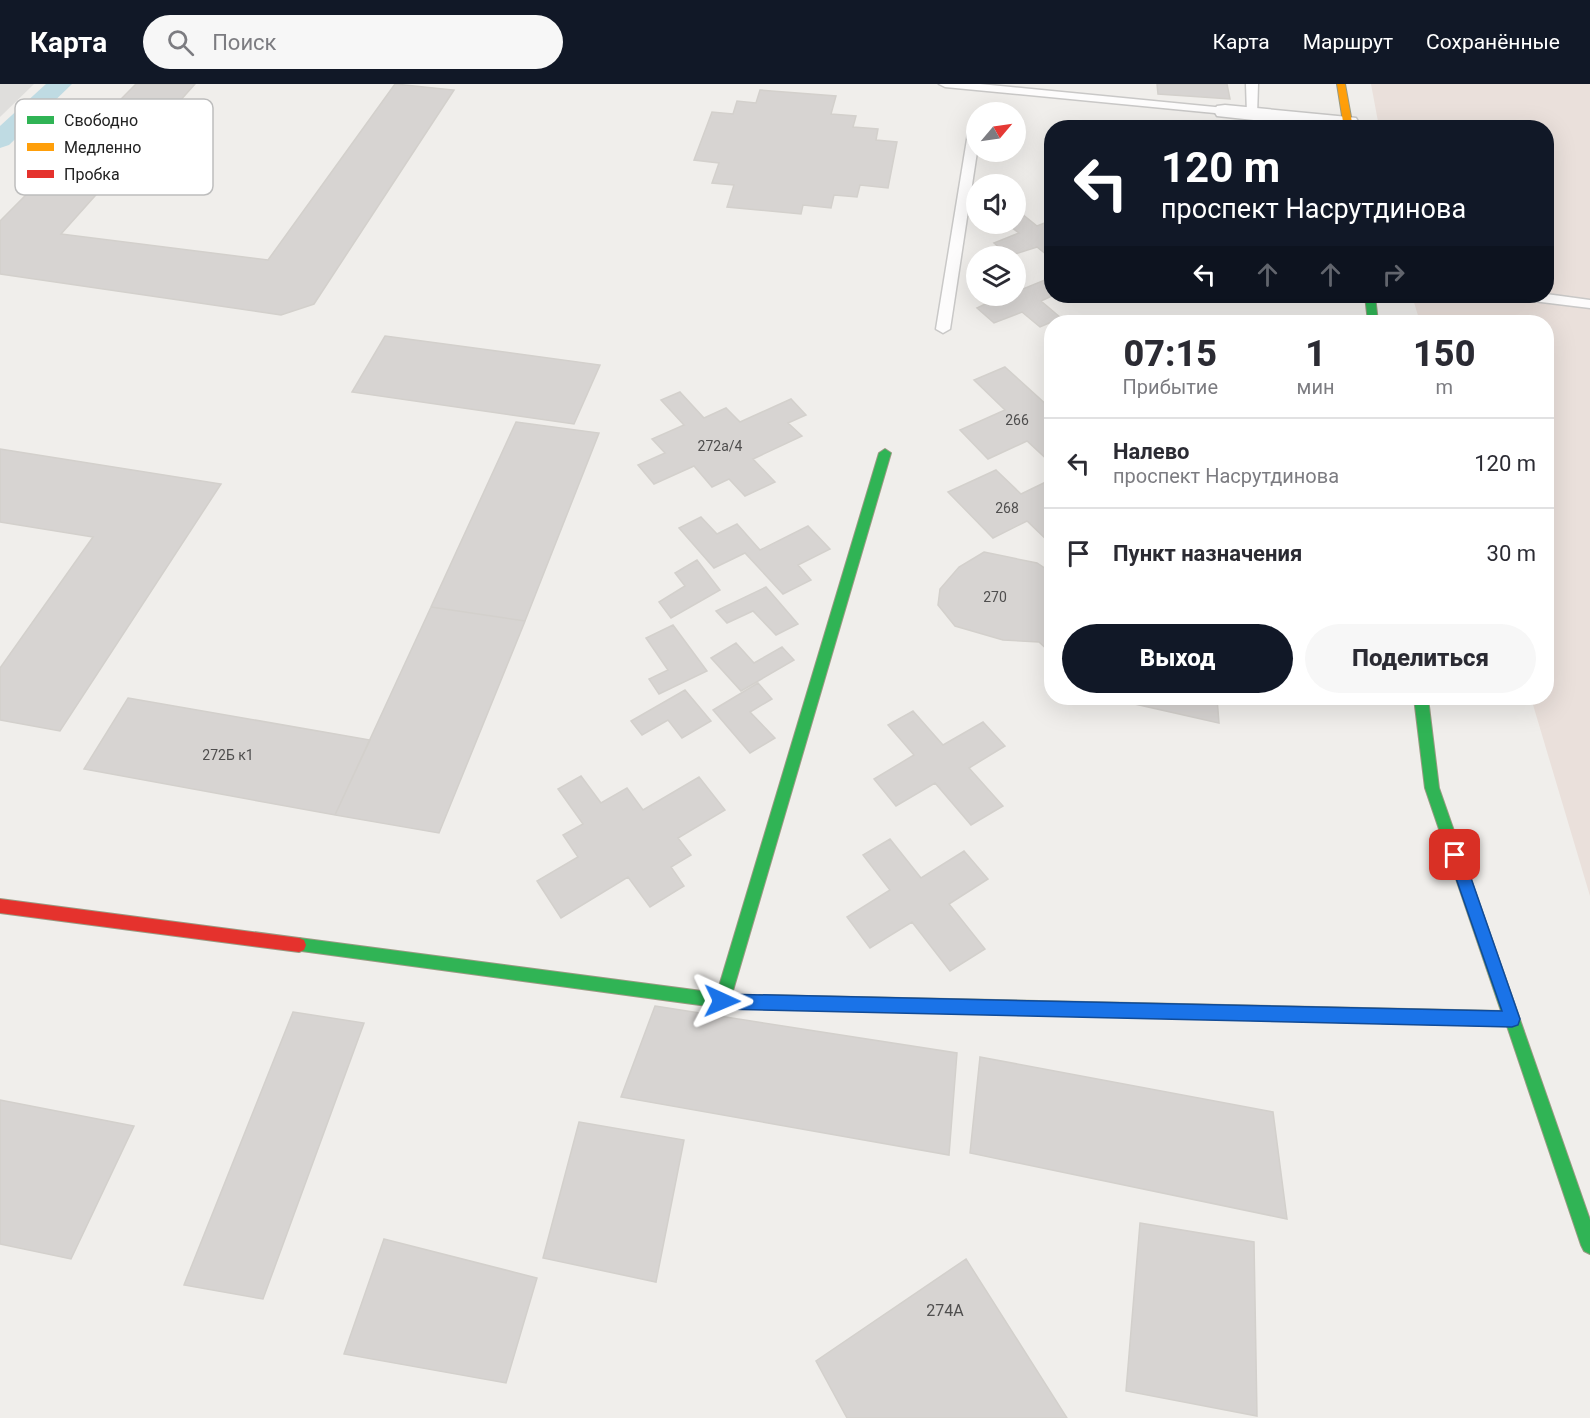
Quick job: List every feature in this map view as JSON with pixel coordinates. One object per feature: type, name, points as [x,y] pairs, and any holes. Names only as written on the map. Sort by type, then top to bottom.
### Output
[{"type":"street","points":[[1341,84],[1347,120]]},
{"type":"street","points":[[1225,111],[1305,120]]},
{"type":"street","points":[[722,1001],[885,453]]},
{"type":"street","points":[[1422,705],[1432,788],[1590,1245]]},
{"type":"street","points":[[0,906],[722,1001],[1512,1019]]},
{"type":"lane","points":[[945,84],[980,101],[1225,111]]},
{"type":"lane","points":[[1252,84],[1253,114]]},
{"type":"lane","points":[[944,328],[970,162]]},
{"type":"lane","points":[[1554,300],[1590,304]]},
{"type":"shaded area","points":[[0,84],[34,84],[19,99],[15,99],[15,102],[0,117]]},
{"type":"shaded area","points":[[1371,84],[1590,84],[1590,896],[1533,705],[1554,705],[1554,315],[1418,315],[1414,303],[1554,303],[1554,120],[1378,120]]},
{"type":"building","points":[[136,84],[195,84],[182,99],[121,99]]},
{"type":"building","points":[[395,84],[454,90],[314,304],[281,315],[0,274],[0,221],[26,195],[96,195],[61,234],[268,260]]},
{"type":"building","points":[[1157,84],[1227,84],[1230,99],[1158,94]]},
{"type":"building","points":[[760,90],[836,96],[831,114],[856,116],[853,127],[878,129],[876,140],[897,142],[888,188],[860,185],[857,197],[834,195],[831,208],[803,205],[801,214],[727,207],[734,185],[712,183],[719,163],[694,160],[712,112],[733,114],[737,101],[756,103]]},
{"type":"building","points":[[1026,217],[1037,226],[1044,223],[1044,253],[1037,247],[1026,251],[1026,246],[997,246],[994,243],[1016,234],[1026,234]]},
{"type":"building","points":[[1044,280],[1044,300],[1041,301],[1057,315],[1044,315],[1044,325],[1040,327],[1022,312],[994,323],[977,308],[981,306],[1026,306],[1026,288]]},
{"type":"building","points":[[385,336],[600,365],[574,424],[352,392]]},
{"type":"building","points":[[1005,367],[1044,402],[1044,457],[1027,441],[988,459],[960,430],[1005,410],[974,380]]},
{"type":"building","points":[[680,392],[704,418],[726,408],[740,422],[791,399],[806,415],[788,423],[802,436],[753,459],[775,482],[745,496],[729,479],[712,487],[694,466],[654,484],[638,465],[665,453],[652,439],[684,425],[661,400]]},
{"type":"building","points":[[516,422],[599,433],[525,621],[431,607]]},
{"type":"building","points":[[0,449],[221,484],[60,731],[0,720],[0,668],[93,537],[0,522]]},
{"type":"building","points":[[996,470],[1021,494],[1044,483],[1044,537],[1027,521],[993,538],[948,492]]},
{"type":"building","points":[[701,517],[717,534],[737,524],[760,550],[808,526],[830,549],[798,565],[811,580],[783,594],[745,553],[714,568],[679,528]]},
{"type":"building","points":[[984,552],[1037,563],[1044,568],[1044,647],[1039,642],[1003,640],[955,626],[938,605],[940,589],[959,567]]},
{"type":"building","points":[[697,560],[720,590],[671,618],[659,602],[685,586],[675,573]]},
{"type":"building","points":[[766,587],[798,624],[776,635],[753,611],[727,623],[716,611]]},
{"type":"building","points":[[431,607],[525,621],[439,833],[335,815]]},
{"type":"building","points":[[673,625],[707,671],[659,694],[649,679],[668,670],[646,638]]},
{"type":"building","points":[[736,643],[754,663],[782,647],[794,660],[741,691],[711,658]]},
{"type":"building","points":[[758,683],[772,699],[750,712],[775,738],[750,753],[713,710]]},
{"type":"building","points":[[685,690],[711,721],[682,738],[668,720],[642,735],[631,721]]},
{"type":"building","points":[[128,698],[370,740],[335,815],[84,769]]},
{"type":"building","points":[[1139,705],[1218,705],[1219,723]]},
{"type":"building","points":[[913,711],[943,745],[983,722],[1005,746],[969,768],[1003,806],[971,825],[935,783],[896,806],[874,779],[914,755],[888,725]]},
{"type":"building","points":[[581,776],[601,803],[627,788],[643,810],[699,777],[725,810],[678,838],[691,855],[671,867],[684,886],[650,907],[628,877],[561,918],[537,881],[578,857],[563,835],[583,824],[558,789]]},
{"type":"building","points":[[890,839],[921,878],[964,851],[988,879],[949,904],[985,949],[950,971],[912,922],[870,948],[847,917],[890,890],[863,855]]},
{"type":"building","points":[[655,1006],[957,1053],[949,1155],[621,1097]]},
{"type":"building","points":[[293,1012],[364,1023],[263,1299],[184,1285]]},
{"type":"building","points":[[980,1057],[1273,1112],[1287,1219],[970,1153]]},
{"type":"building","points":[[0,1100],[134,1126],[71,1259],[0,1244]]},
{"type":"building","points":[[579,1122],[684,1140],[656,1282],[543,1258]]},
{"type":"building","points":[[1140,1223],[1254,1242],[1257,1416],[1126,1391]]},
{"type":"building","points":[[384,1239],[537,1278],[506,1383],[344,1354]]},
{"type":"building","points":[[966,1259],[1067,1418],[847,1418],[816,1361]]},
{"type":"waterway","points":[[44,99],[60,84]]},
{"type":"waterway","points":[[0,140],[15,126]]},
{"type":"traffic: fast","points":[[1371,303],[1372,315]]},
{"type":"traffic: fast","points":[[760,1002],[722,1001],[885,453]]},
{"type":"traffic: fast","points":[[1422,705],[1432,788],[1590,1245]]},
{"type":"traffic: fast","points":[[299,945],[722,1001]]},
{"type":"traffic: fast","points":[[996,1007],[1512,1019]]},
{"type":"traffic: slow","points":[[1341,84],[1348,120]]},
{"type":"traffic: jam","points":[[0,906],[299,945]]},
{"type":"traffic: jam","points":[[760,1002],[996,1007]]},
{"type":"route","points":[[722,1001],[1512,1019],[1455,855]]}]
